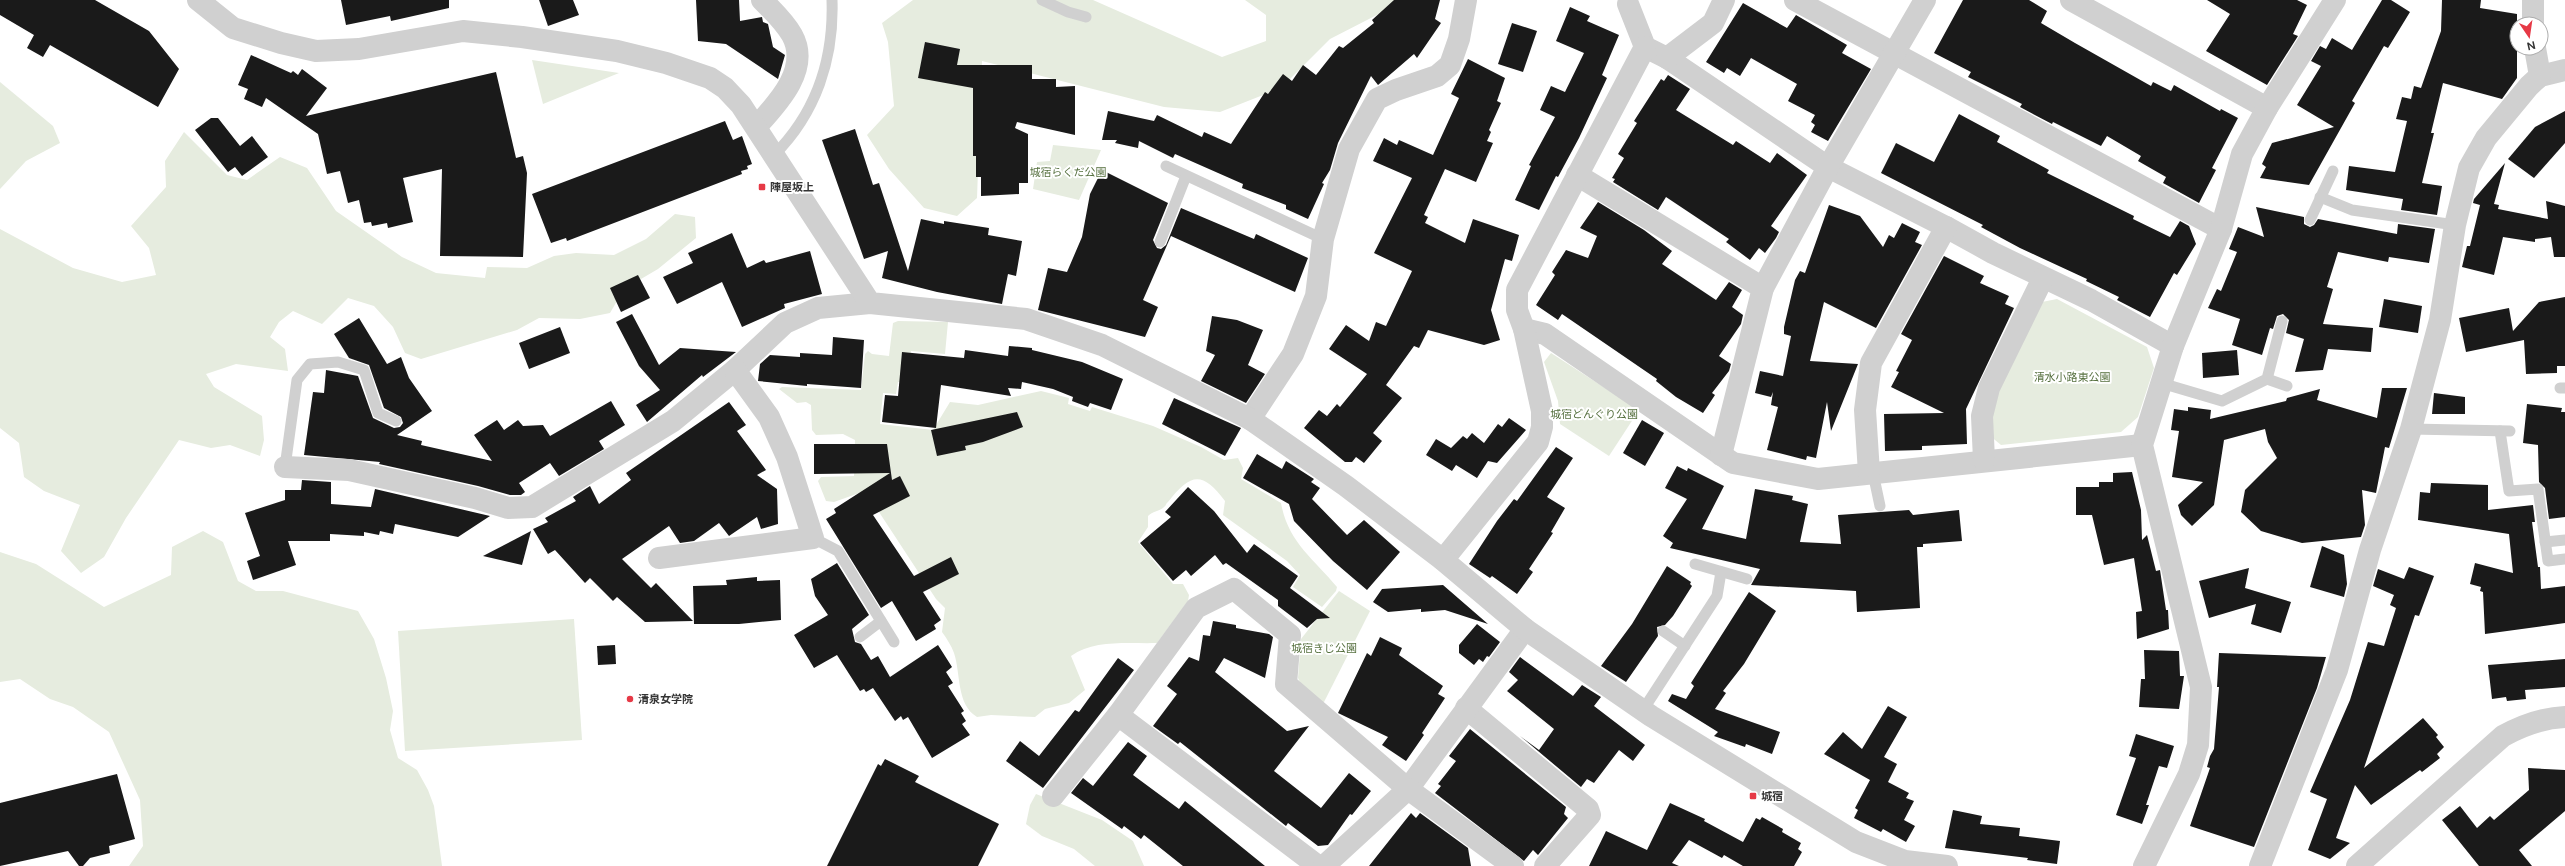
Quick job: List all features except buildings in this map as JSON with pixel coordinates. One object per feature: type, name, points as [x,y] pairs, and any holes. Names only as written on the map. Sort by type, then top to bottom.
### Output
[{"type":"street","points":[[198,0],[233,28],[281,43],[316,51],[359,49],[462,31],[522,37],[617,51],[666,63],[710,78],[725,88],[741,105],[870,303]]},
{"type":"street","points":[[756,127],[786,91],[797,60],[793,37],[784,23],[762,0]]},
{"type":"street","points":[[1250,419],[1293,354],[1316,296],[1323,239],[1349,149],[1372,104],[1396,90],[1437,76],[1450,65],[1459,39],[1466,0]]},
{"type":"street","points":[[1667,58],[1713,23],[1724,0]]},
{"type":"street","points":[[1795,0],[1893,55],[2221,229]]},
{"type":"street","points":[[1721,455],[1763,288],[1828,167],[1925,0]]},
{"type":"street","points":[[2071,0],[2267,108]]},
{"type":"street","points":[[2144,866],[2189,774],[2198,745],[2201,687],[2142,445],[2173,346],[2221,229],[2242,154],[2267,108],[2335,0]]},
{"type":"street","points":[[2533,0],[2533,16]]},
{"type":"street","points":[[1628,4],[1646,48],[1667,58],[1828,167],[2043,278],[2091,300],[2173,346]]},
{"type":"street","points":[[1443,560],[1538,442],[1542,427],[1542,411],[1524,329],[1516,310],[1517,290],[1646,48]]},
{"type":"street","points":[[2536,56],[2540,76]]},
{"type":"street","points":[[2260,866],[2337,670],[2370,550],[2411,429],[2440,320],[2455,225],[2469,168],[2486,138],[2529,86],[2540,76],[2565,70]]},
{"type":"street","points":[[1577,175],[1763,288]]},
{"type":"street","points":[[1871,473],[1866,410],[1871,363],[1946,227]]},
{"type":"street","points":[[1984,460],[1982,416],[1989,388],[2043,278]]},
{"type":"street","points":[[285,467],[349,470],[475,498],[508,508],[532,507],[673,421],[735,370],[785,323],[818,308],[870,303],[1026,319],[1102,345],[1250,419],[1346,486],[1443,560],[1525,629],[1643,710],[1856,842],[1906,861],[1947,866]]},
{"type":"street","points":[[1524,329],[1545,334],[1733,464],[1818,479],[1984,460],[2142,445]]},
{"type":"street","points":[[658,558],[813,538],[789,462],[769,417],[735,370]]},
{"type":"street","points":[[1053,796],[1118,715],[1196,608],[1234,589],[1290,635],[1286,684],[1408,790],[1513,866]]},
{"type":"street","points":[[1324,866],[1408,790],[1466,708],[1525,629]]},
{"type":"street","points":[[1466,708],[1588,809],[1590,815],[1545,866]]},
{"type":"street","points":[[1118,715],[1318,866]]},
{"type":"street","points":[[2357,866],[2503,736],[2524,724],[2550,718],[2565,717]]},
{"type":"lane","points":[[774,155],[791,138],[814,103],[829,57],[832,0]]},
{"type":"lane","points":[[1042,0],[1068,12],[1086,17]]},
{"type":"lane","points":[[1166,166],[1323,239]]},
{"type":"lane","points":[[2310,220],[2333,171]]},
{"type":"lane","points":[[1160,242],[1186,176]]},
{"type":"lane","points":[[2320,197],[2352,210],[2455,225]]},
{"type":"lane","points":[[2267,379],[2282,321]]},
{"type":"lane","points":[[285,467],[297,380],[310,364],[338,362],[364,370],[378,413],[396,421]]},
{"type":"lane","points":[[2162,383],[2222,401],[2267,379],[2287,386]]},
{"type":"lane","points":[[2411,429],[2505,431],[2509,491],[2538,489],[2548,561],[2565,559]]},
{"type":"lane","points":[[1871,473],[1880,506]]},
{"type":"lane","points":[[813,538],[838,551],[894,642]]},
{"type":"lane","points":[[2545,542],[2565,540]]},
{"type":"lane","points":[[1695,564],[1747,579]]},
{"type":"lane","points":[[1643,710],[1717,596],[1721,572]]},
{"type":"lane","points":[[860,637],[881,621]]},
{"type":"lane","points":[[1663,631],[1685,646]]},
{"type":"green space","points":[[913,0],[1093,0],[1222,57],[1266,41],[1266,15],[1245,0],[1406,0],[1330,39],[1281,88],[1220,112],[1164,107],[982,61],[977,198],[957,216],[924,208],[889,169],[867,135],[894,106],[888,42],[882,23]]},
{"type":"green space","points":[[532,60],[619,73],[543,104]]},
{"type":"green space","points":[[0,82],[53,126],[60,143],[26,161],[0,189]]},
{"type":"green space","points":[[184,132],[227,175],[247,180],[280,157],[307,168],[336,211],[402,257],[436,273],[485,278],[487,267],[527,268],[554,256],[576,253],[614,255],[646,239],[675,214],[695,217],[696,238],[658,269],[624,289],[610,313],[580,319],[539,318],[517,330],[421,359],[405,353],[393,327],[374,306],[348,298],[322,324],[293,311],[279,322],[270,337],[285,349],[288,371],[236,364],[206,374],[214,387],[262,416],[264,440],[260,456],[230,445],[211,448],[179,440],[126,518],[104,557],[81,573],[61,551],[80,505],[44,491],[24,477],[19,443],[0,428],[0,229],[73,268],[122,282],[156,275],[149,248],[131,226],[166,187],[165,161]]},
{"type":"green space","name":"城宿らくだ公園","points":[[1053,145],[1101,150],[1079,200],[1033,189],[1037,162],[1050,161]]},
{"type":"green space","name":"清水小路東公園","points":[[2057,299],[2147,347],[2154,368],[2138,417],[2121,432],[2001,445],[1989,435],[1993,401],[2042,302]]},
{"type":"green space","points":[[898,321],[948,322],[945,354],[911,351],[908,382],[898,382],[896,394],[883,393],[880,424],[933,430],[950,402],[978,405],[1041,391],[1069,398],[1068,404],[1090,411],[1092,407],[1153,426],[1201,447],[1224,460],[1238,458],[1243,468],[1241,479],[1281,503],[1284,517],[1295,539],[1337,587],[1336,591],[1322,607],[1293,587],[1300,575],[1287,561],[1223,515],[1225,501],[1210,484],[1203,480],[1196,479],[1190,481],[1176,492],[1165,507],[1148,516],[1148,527],[1138,542],[1173,584],[1183,584],[1189,595],[1188,601],[1157,643],[1101,645],[1080,651],[1071,656],[1085,690],[1069,703],[1045,709],[1035,717],[991,715],[977,717],[970,711],[962,697],[954,653],[942,632],[945,608],[936,599],[879,512],[862,492],[834,502],[826,501],[818,481],[821,477],[854,476],[855,440],[843,434],[816,435],[812,430],[811,405],[806,402],[797,403],[779,389],[782,387],[861,390],[865,354],[868,351],[872,354],[889,356],[893,323]]},
{"type":"green space","name":"城宿どんぐり公園","points":[[1551,353],[1639,410],[1609,456],[1560,424],[1558,401],[1544,362]]},
{"type":"green space","points":[[203,531],[223,542],[238,581],[256,591],[283,591],[358,611],[374,639],[386,678],[393,711],[390,730],[398,758],[417,770],[428,790],[434,806],[442,866],[129,866],[143,846],[140,800],[109,732],[73,707],[50,699],[20,679],[0,682],[0,552],[36,564],[104,607],[171,575],[172,547]]},
{"type":"green space","name":"城宿きじ公園","points":[[1339,591],[1370,611],[1323,704],[1303,689],[1298,678],[1301,639]]},
{"type":"green space","points":[[574,619],[582,740],[405,751],[398,631]]},
{"type":"green space","points":[[1036,794],[1102,820],[1133,841],[1144,866],[1095,866],[1074,849],[1042,836],[1026,824],[1030,805]]},
{"type":"place","name":"陣屋坂上","points":[[762,187]]},
{"type":"place","name":"清泉女学院","points":[[630,699]]},
{"type":"place","name":"城宿","points":[[1753,796]]}]
